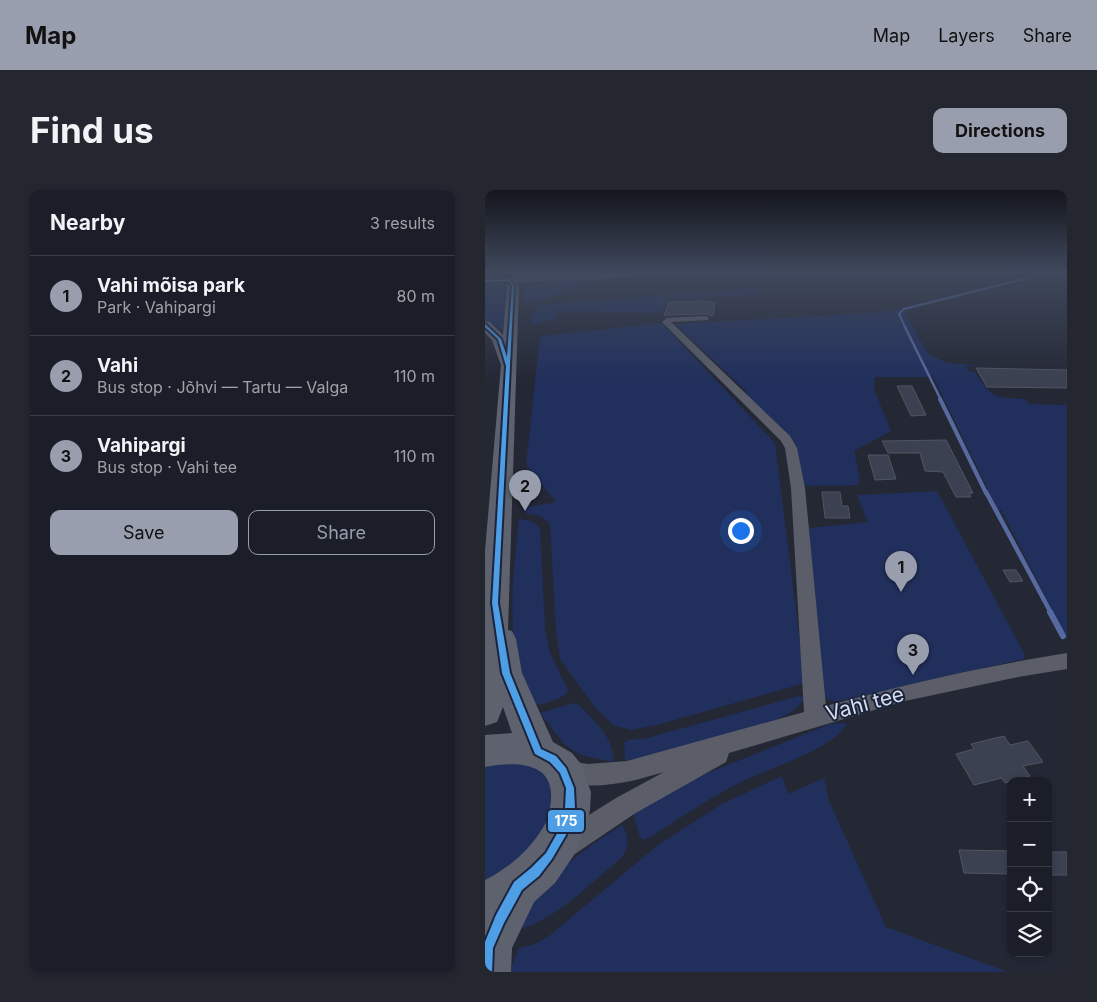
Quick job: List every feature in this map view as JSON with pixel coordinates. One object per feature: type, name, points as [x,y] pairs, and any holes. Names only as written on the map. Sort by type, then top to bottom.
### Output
[{"type":"highway","points":[[485,712],[495,603],[511,309]]},
{"type":"highway","points":[[485,325],[499,339],[508,367]]},
{"type":"highway","points":[[486,972],[488,948],[517,882],[563,832],[570,809],[570,788],[551,761],[506,673],[495,603]]},
{"type":"highway","points":[[485,751],[519,747],[551,761]]},
{"type":"street","points":[[705,318],[667,320],[666,322],[776,428],[791,448],[797,488],[812,687],[816,717]]},
{"type":"street","name":"Vahi tee","points":[[753,737],[816,717],[905,693],[1018,669],[1067,661]]},
{"type":"street","points":[[551,761],[588,775],[620,774],[753,737]]},
{"type":"street","points":[[517,882],[625,806],[753,737]]},
{"type":"shaded area","points":[[485,309],[507,309],[503,330],[485,320]]},
{"type":"shaded area","points":[[536,309],[664,309],[653,313],[558,311],[555,319],[531,325],[532,314]]},
{"type":"shaded area","points":[[909,309],[905,313],[928,354],[948,363],[984,366],[965,366],[970,372],[975,372],[990,392],[995,395],[1024,399],[1029,404],[1067,405],[1067,640],[1001,509],[999,512],[932,374],[930,377],[875,377],[874,389],[891,431],[854,451],[860,481],[858,485],[807,486],[802,483],[796,445],[750,399],[745,390],[675,324],[874,313]]},
{"type":"shaded area","points":[[662,323],[775,443],[805,683],[657,725],[631,730],[613,725],[595,707],[560,659],[556,631],[550,524],[539,516],[526,514],[524,508],[556,502],[526,465],[540,336]]},
{"type":"shaded area","points":[[937,491],[1024,653],[1024,659],[836,702],[827,699],[818,688],[805,531],[810,528],[868,522],[857,495]]},
{"type":"shaded area","points":[[519,519],[532,521],[540,528],[545,630],[550,653],[568,690],[567,693],[556,699],[536,705],[525,683],[518,661],[514,637],[512,614],[514,566]]},
{"type":"shaded area","points":[[799,696],[805,697],[795,709],[773,721],[637,760],[625,760],[624,743],[628,740],[647,738]]},
{"type":"shaded area","points":[[574,703],[579,705],[602,730],[611,745],[613,762],[580,755],[564,744],[540,713]]},
{"type":"shaded area","points":[[847,723],[840,733],[815,750],[729,788],[645,840],[640,837],[633,814],[695,778],[830,724]]},
{"type":"shaded area","points":[[521,762],[538,769],[549,782],[554,800],[550,821],[519,862],[485,880],[485,765]]},
{"type":"shaded area","points":[[782,776],[788,794],[824,778],[829,801],[886,927],[1008,972],[510,972],[519,948],[535,944],[549,936],[658,845],[722,804]]},
{"type":"shaded area","points":[[622,825],[626,834],[627,846],[620,859],[559,910],[532,925],[519,929],[528,908],[547,883],[571,860]]},
{"type":"building","points":[[666,309],[714,309],[713,316],[705,314],[664,315]]},
{"type":"building","points":[[976,368],[1067,370],[1067,388],[987,387]]},
{"type":"building","points":[[897,386],[912,386],[926,415],[911,416]]},
{"type":"building","points":[[946,440],[973,493],[969,493],[971,497],[956,497],[943,472],[925,471],[920,453],[888,453],[882,441]]},
{"type":"building","points":[[868,455],[888,455],[896,479],[875,480]]},
{"type":"building","points":[[822,492],[840,492],[842,506],[848,506],[850,518],[825,518]]},
{"type":"building","points":[[1003,570],[1016,570],[1023,581],[1010,582]]},
{"type":"building","points":[[1004,736],[1010,745],[1028,741],[1043,762],[1023,766],[1030,776],[1007,777],[1007,782],[1005,783],[1002,778],[974,785],[956,754],[974,749],[971,744]]},
{"type":"building","points":[[959,850],[1007,851],[1007,874],[964,873]]},
{"type":"building","points":[[1052,852],[1067,852],[1067,875],[1052,875]]},
{"type":"waterway","points":[[904,309],[899,314],[906,329]]},
{"type":"waterway","points":[[905,327],[941,400]]},
{"type":"waterway","points":[[940,399],[986,493]]},
{"type":"waterway","points":[[986,492],[1051,613]]},
{"type":"waterway","points":[[1050,612],[1063,636]]},
{"type":"transit line","name":"175","points":[[507,378],[511,309]]},
{"type":"transit line","name":"175","points":[[485,325],[499,339],[508,367],[495,603],[506,673],[538,751],[553,759],[563,771],[570,788],[570,809],[563,832],[549,856],[535,872],[518,886],[500,919],[488,948],[486,972]]},
{"type":"place","name":"Vahi","points":[[525,511]]},
{"type":"place","name":"Vahi mõisa park","points":[[901,592]]},
{"type":"place","name":"Vahipargi","points":[[913,675]]}]
